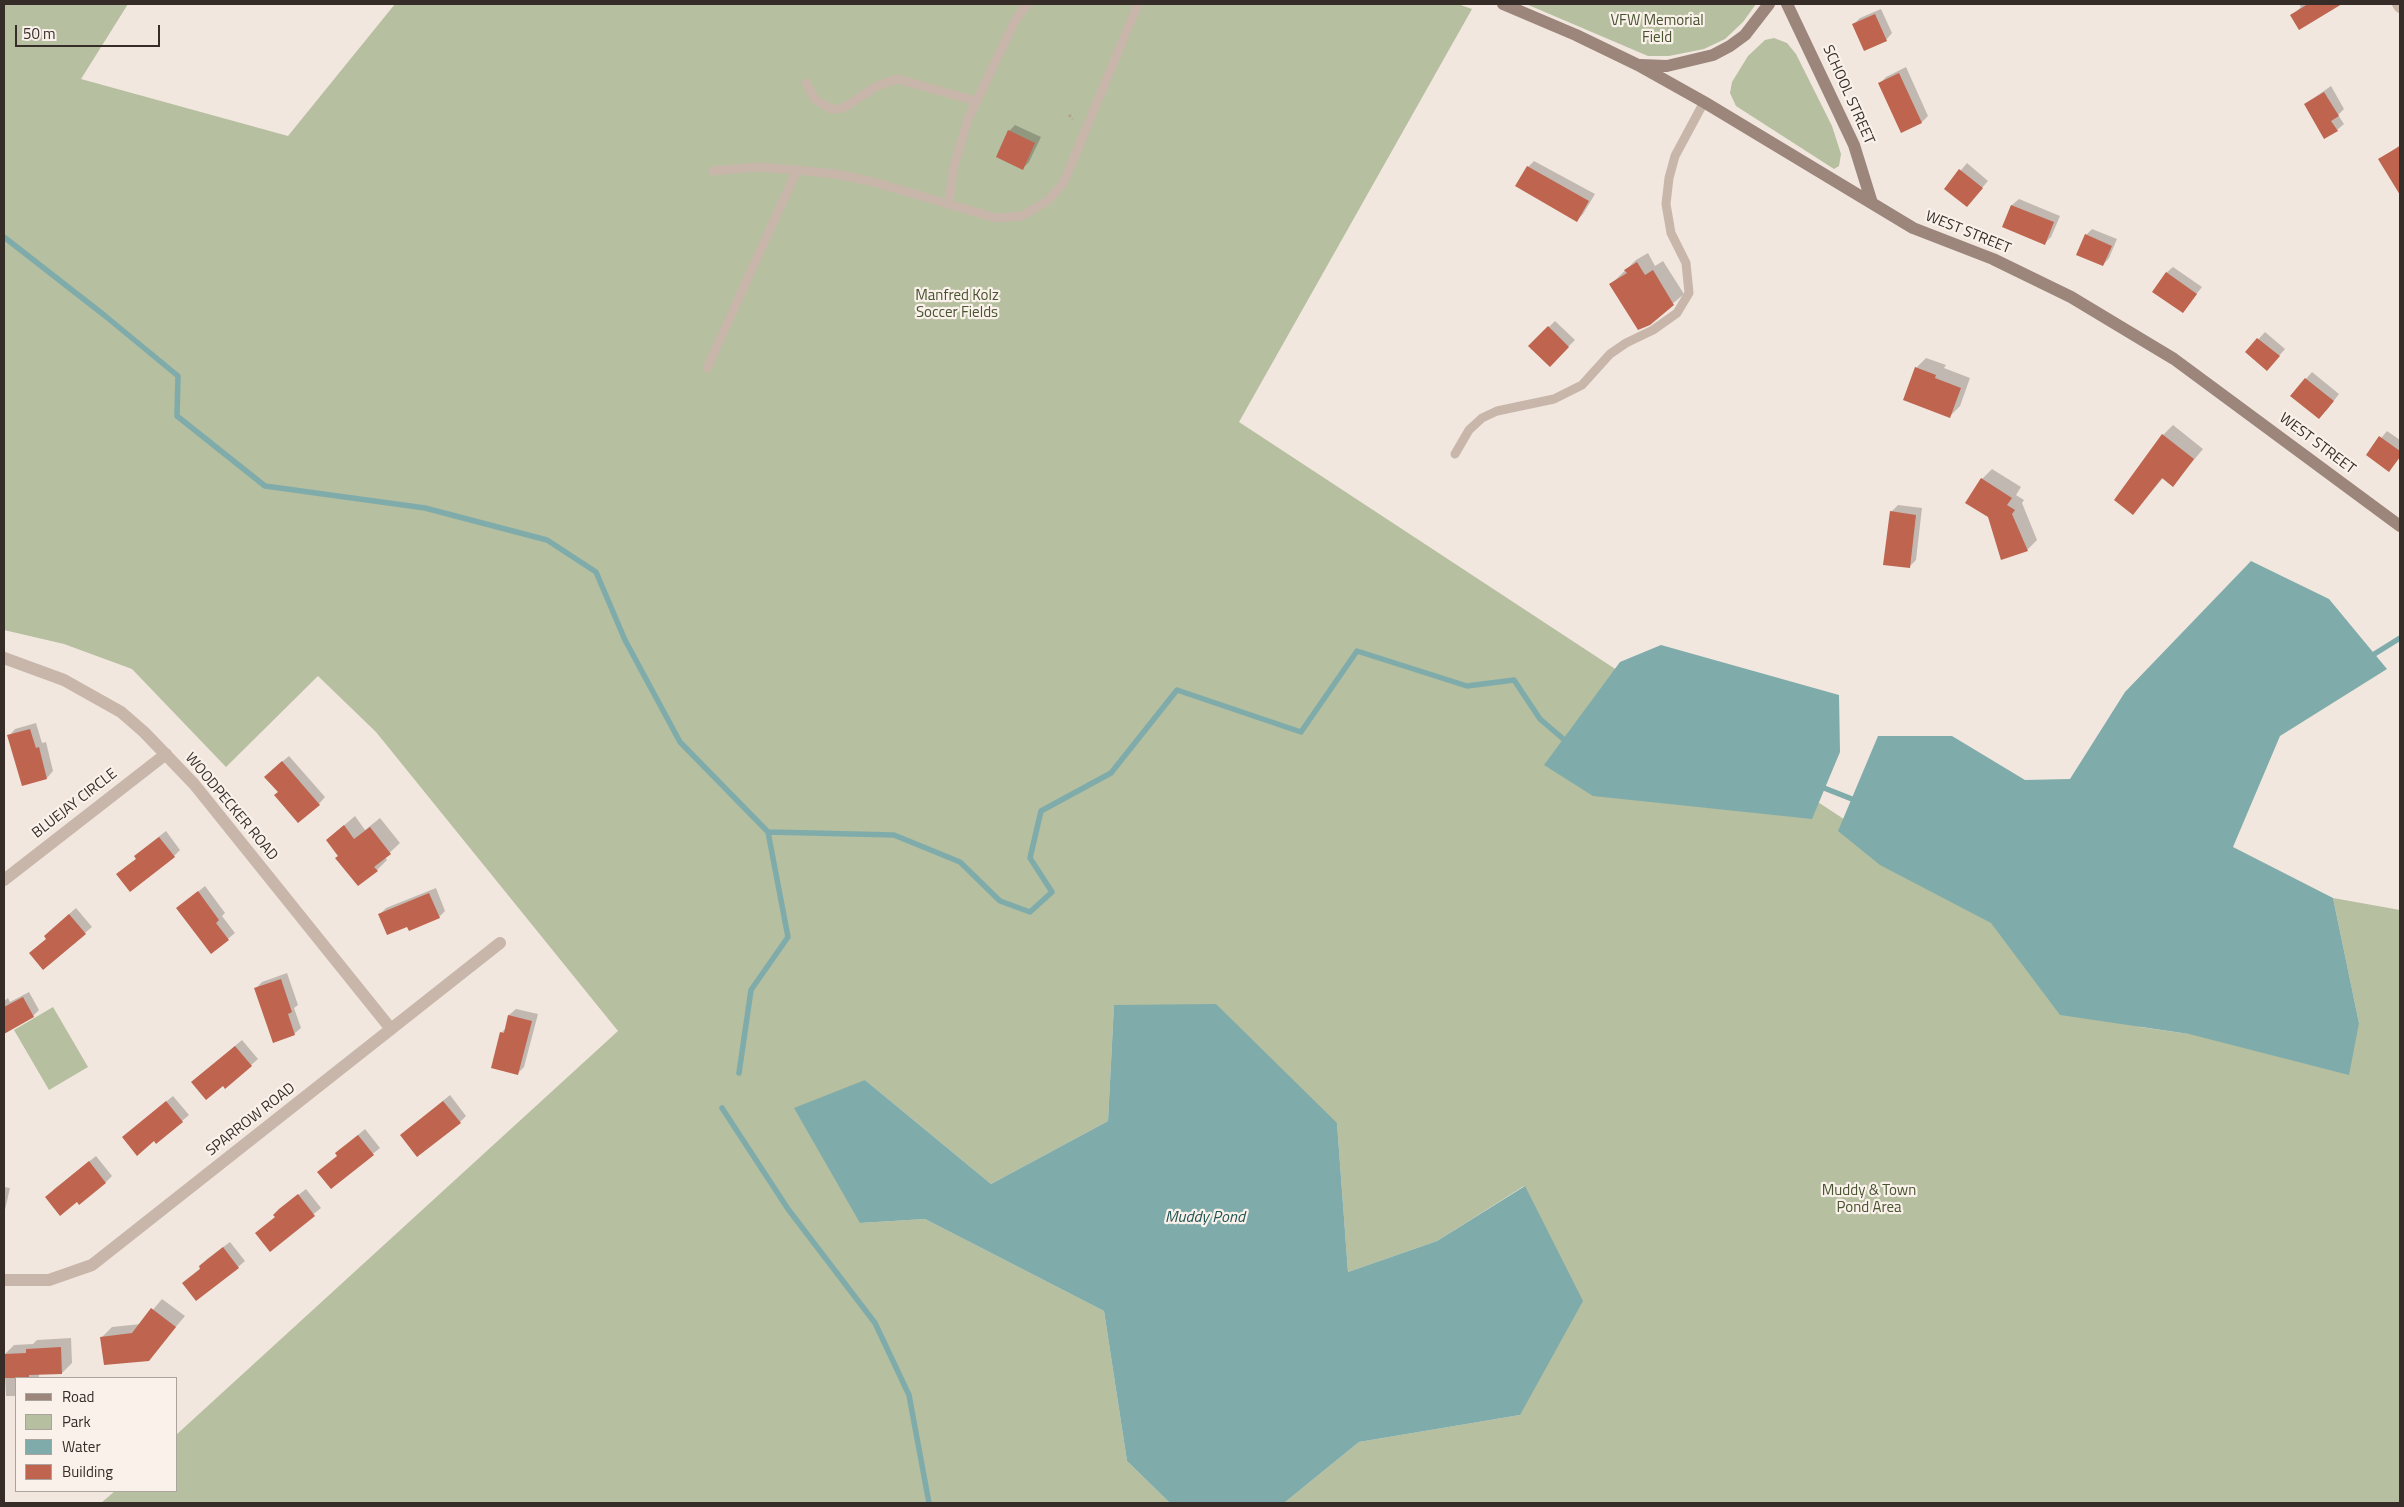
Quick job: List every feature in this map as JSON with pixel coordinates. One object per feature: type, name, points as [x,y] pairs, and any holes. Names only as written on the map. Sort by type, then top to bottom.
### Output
[{"type":"street","name":"WEST STREET","points":[[1503,4],[1576,35],[1638,65],[1704,102],[1913,228],[1992,259],[2072,297],[2154,346],[2249,413],[2400,526]]},
{"type":"street","points":[[1638,65],[1668,66],[1713,55],[1745,35],[1769,4]]},
{"type":"street","name":"SCHOOL STREET","points":[[1787,4],[1854,145],[1872,203]]},
{"type":"street","name":"WOODPECKER ROAD","points":[[4,658],[64,680],[94,696],[121,712],[166,754],[200,792],[391,1030]]},
{"type":"street","name":"BLUEJAY CIRCLE","points":[[4,880],[166,754]]},
{"type":"street","name":"SPARROW ROAD","points":[[4,1280],[49,1280],[92,1265],[500,943]]},
{"type":"lane","points":[[950,204],[951,177],[959,144],[976,101],[1015,21],[1027,4]]},
{"type":"lane","points":[[713,171],[757,167],[797,170],[870,181],[996,218],[1016,218],[1047,201],[1061,186],[1138,4]]},
{"type":"lane","points":[[806,83],[814,99],[831,109],[839,109],[848,105],[877,86],[898,79],[976,101]]},
{"type":"lane","points":[[1455,454],[1469,430],[1482,418],[1497,411],[1554,399],[1582,385],[1610,354],[1626,343],[1654,330],[1677,313],[1690,293],[1686,263],[1671,233],[1666,204],[1669,178],[1675,156],[1704,102]]},
{"type":"lane","points":[[707,368],[797,170]]},
{"type":"path","points":[[1069,115],[1073,118]]},
{"type":"green space","points":[[4,4],[128,4],[81,79],[288,136],[395,4],[1458,4],[1472,9],[1239,422],[2057,959],[2140,1027],[2189,1034],[2359,1023],[2333,898],[2400,910],[2400,1503],[1284,1503],[1359,1442],[1520,1415],[1524,1186],[1437,1241],[1348,1272],[1337,1123],[1114,1005],[1108,1121],[991,1184],[865,1080],[860,1223],[925,1219],[1104,1311],[1127,1461],[1170,1503],[101,1503],[114,1492],[178,1492],[178,1433],[618,1031],[376,732],[318,676],[226,767],[132,669],[64,644],[4,630]]},
{"type":"green space","name":"VFW Memorial Field","points":[[1526,4],[1756,4],[1743,22],[1725,39],[1704,49],[1669,56],[1648,56]]},
{"type":"green space","points":[[1774,38],[1787,43],[1796,54],[1832,126],[1841,154],[1839,166],[1834,169],[1736,106],[1730,93],[1732,82],[1748,56],[1765,40]]},
{"type":"green space","points":[[53,1007],[88,1067],[49,1090],[14,1030]]},
{"type":"water","points":[[2251,561],[2329,599],[2387,669],[2280,736],[2233,847],[2333,898],[2359,1023],[2349,1075],[2189,1034],[2060,1015],[1991,923],[1880,865],[1838,831],[1878,736],[1952,736],[2025,780],[2070,779],[2125,692]]},
{"type":"water","points":[[1661,645],[1839,695],[1840,752],[1812,819],[1593,796],[1544,765],[1620,662]]},
{"type":"water","name":"Muddy Pond","points":[[1216,1004],[1337,1123],[1348,1272],[1437,1241],[1525,1186],[1583,1301],[1520,1415],[1359,1442],[1284,1503],[1170,1503],[1127,1461],[1104,1311],[925,1219],[860,1223],[794,1108],[865,1080],[991,1184],[1108,1121],[1114,1005]]},
{"type":"building","points":[[2308,4],[2342,4],[2299,30],[2290,15]]},
{"type":"building","points":[[1875,14],[1887,41],[1864,51],[1852,24]]},
{"type":"building","points":[[1899,73],[1922,123],[1901,133],[1878,83]]},
{"type":"building","points":[[2324,92],[2339,116],[2331,121],[2338,131],[2324,139],[2304,104]]},
{"type":"building","points":[[1008,130],[1035,143],[1023,170],[996,157]]},
{"type":"building","points":[[2400,146],[2400,195],[2378,159]]},
{"type":"building","points":[[1527,166],[1589,201],[1577,222],[1515,186]]},
{"type":"building","points":[[1959,169],[1983,188],[1967,207],[1944,189]]},
{"type":"building","points":[[2011,205],[2054,222],[2045,245],[2002,227]]},
{"type":"building","points":[[2085,234],[2112,246],[2103,266],[2076,255]]},
{"type":"building","points":[[1637,262],[1645,275],[1653,270],[1674,305],[1650,325],[1638,330],[1609,284],[1627,273],[1624,270]]},
{"type":"building","points":[[2166,272],[2197,294],[2183,313],[2152,292]]},
{"type":"building","points":[[1548,326],[1569,347],[1550,367],[1528,346]]},
{"type":"building","points":[[2257,338],[2280,356],[2267,371],[2245,352]]},
{"type":"building","points":[[1915,367],[1936,375],[1935,378],[1961,388],[1950,418],[1903,400]]},
{"type":"building","points":[[2305,378],[2334,401],[2319,419],[2290,396]]},
{"type":"building","points":[[2162,434],[2194,459],[2173,487],[2162,478],[2133,515],[2114,500]]},
{"type":"building","points":[[2379,436],[2400,451],[2400,457],[2389,472],[2366,455]]},
{"type":"building","points":[[1981,478],[2012,498],[2007,505],[2015,510],[2012,514],[2028,551],[2001,560],[1988,517],[1965,503]]},
{"type":"building","points":[[1890,511],[1916,515],[1910,568],[1883,565]]},
{"type":"building","points":[[30,729],[36,748],[39,747],[47,779],[22,786],[7,735]]},
{"type":"building","points":[[282,761],[320,805],[298,823],[274,795],[278,792],[264,777]]},
{"type":"building","points":[[344,825],[354,839],[370,827],[391,854],[374,867],[378,871],[358,886],[335,858],[338,856],[326,840]]},
{"type":"building","points":[[159,837],[175,857],[130,892],[116,874],[136,859],[134,856]]},
{"type":"building","points":[[198,891],[219,920],[216,923],[229,940],[211,954],[176,908]]},
{"type":"building","points":[[429,893],[440,918],[409,931],[407,927],[387,935],[378,914]]},
{"type":"building","points":[[69,914],[86,934],[43,970],[29,953],[46,939],[44,936]]},
{"type":"building","points":[[281,979],[292,1012],[288,1014],[295,1035],[273,1043],[254,988]]},
{"type":"building","points":[[23,997],[34,1017],[4,1034],[4,1007]]},
{"type":"building","points":[[508,1015],[532,1021],[518,1075],[491,1068],[500,1032],[504,1033]]},
{"type":"building","points":[[235,1046],[252,1066],[225,1089],[223,1086],[206,1100],[191,1082]]},
{"type":"building","points":[[166,1101],[183,1122],[156,1144],[154,1141],[137,1156],[122,1137]]},
{"type":"building","points":[[443,1101],[461,1123],[417,1157],[400,1135]]},
{"type":"building","points":[[358,1135],[374,1155],[331,1189],[317,1172],[337,1156],[335,1153]]},
{"type":"building","points":[[89,1161],[106,1183],[79,1205],[77,1202],[60,1216],[45,1197]]},
{"type":"building","points":[[298,1194],[315,1216],[270,1252],[255,1233],[275,1217],[273,1215],[279,1209]]},
{"type":"building","points":[[223,1247],[239,1268],[196,1301],[182,1283],[200,1269],[199,1266]]},
{"type":"building","points":[[151,1308],[176,1327],[149,1361],[104,1365],[100,1337],[132,1333]]},
{"type":"building","points":[[61,1347],[62,1374],[4,1378],[4,1354],[26,1353],[26,1349]]},
{"type":"waterway","points":[[4,237],[178,376],[177,416],[265,486],[425,508],[547,540],[596,572],[625,640],[680,742],[768,832],[788,937],[751,990],[739,1073]]},
{"type":"waterway","points":[[2368,658],[2400,638]]},
{"type":"waterway","points":[[768,832],[894,835],[960,862],[1000,901],[1030,912],[1052,892],[1030,858],[1041,811],[1111,773],[1177,690],[1301,732],[1357,651],[1467,686],[1514,680],[1540,719],[1568,743]]},
{"type":"waterway","points":[[1819,786],[1857,801]]},
{"type":"waterway","points":[[722,1108],[788,1209],[875,1323],[909,1395],[929,1503]]},
{"type":"park label","name":"Manfred Kolz Soccer Fields","points":[[957,304]]},
{"type":"park label","name":"Muddy & Town Pond Area","points":[[1869,1200]]}]
